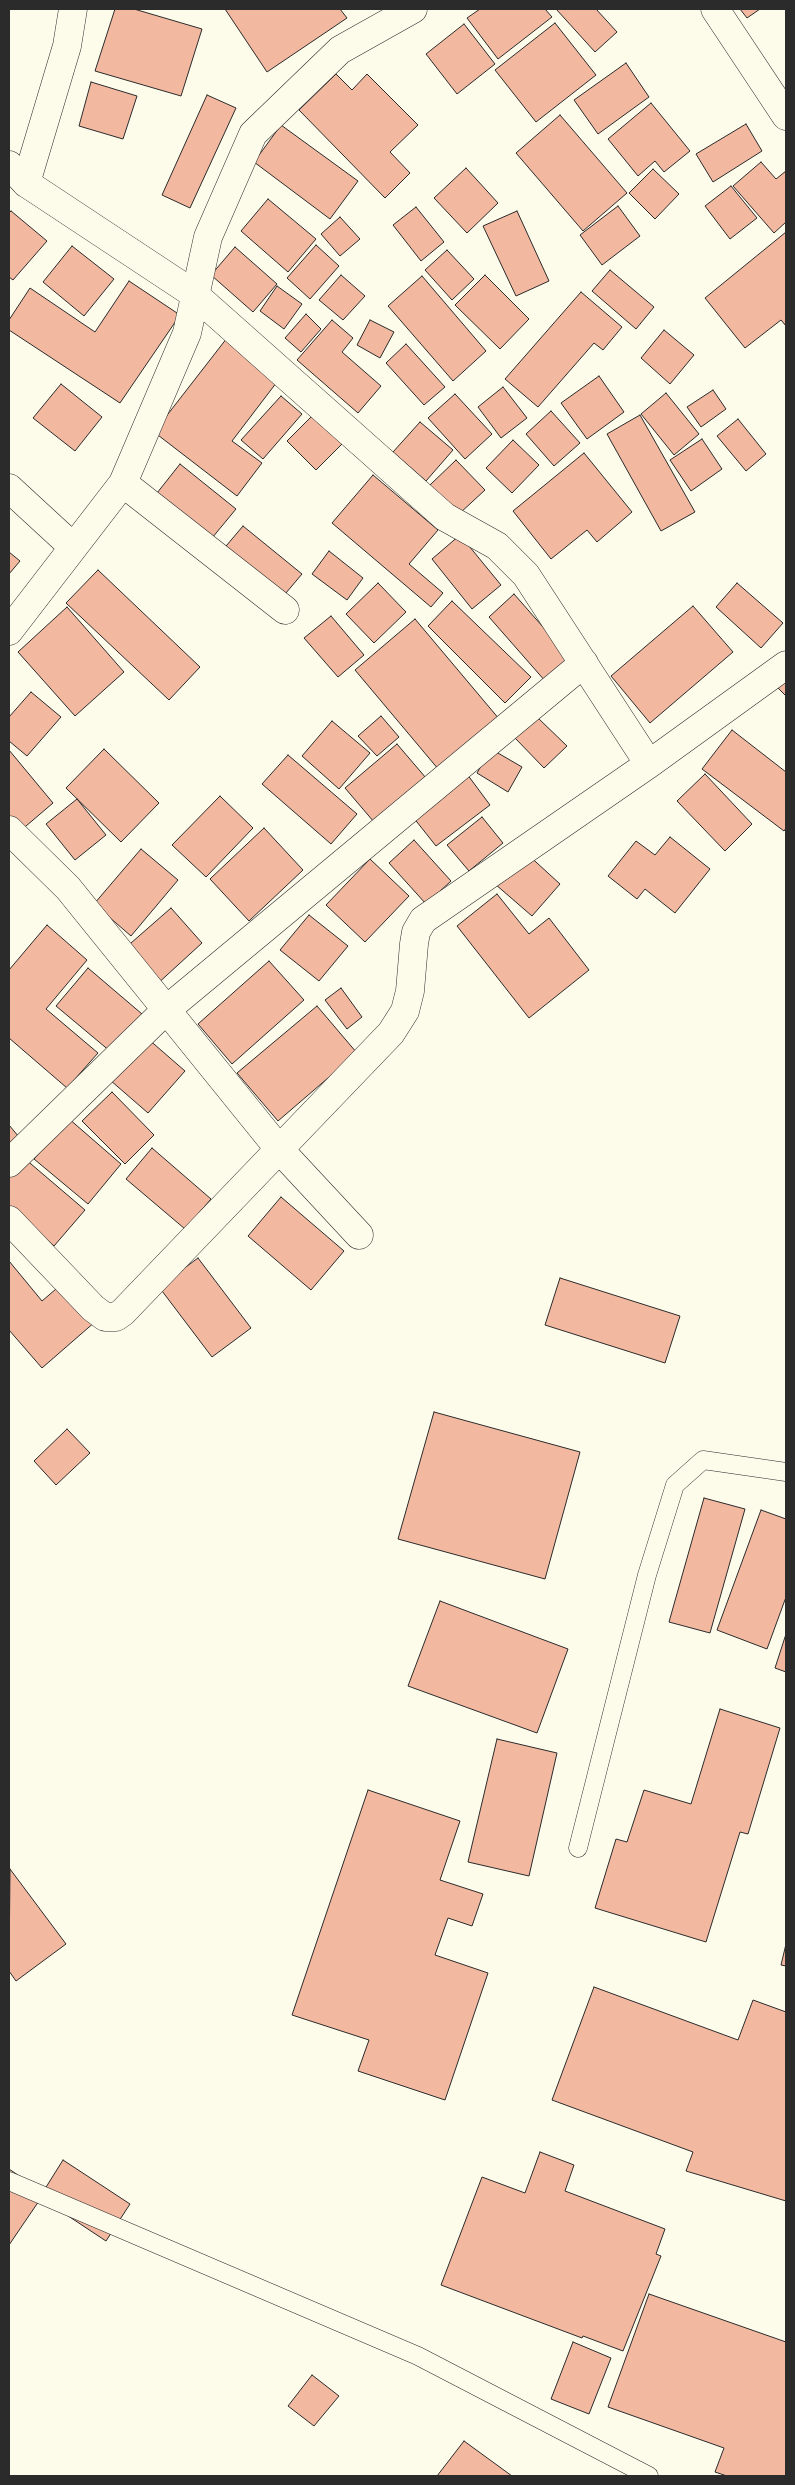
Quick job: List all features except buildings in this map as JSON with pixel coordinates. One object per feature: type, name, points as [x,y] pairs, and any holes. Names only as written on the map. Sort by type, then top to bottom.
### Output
[{"type":"street","points":[[73,9],[68,46],[18,174],[194,294],[446,517],[497,546],[526,575],[584,662],[648,764]]},
{"type":"street","points":[[9,632],[123,483],[187,333],[208,237],[254,134],[340,50],[378,17],[414,9]]},
{"type":"street","points":[[714,9],[786,116]]},
{"type":"street","points":[[123,483],[284,610]]},
{"type":"street","points":[[9,488],[73,547]]},
{"type":"street","points":[[9,1163],[166,1010],[584,662]]},
{"type":"street","points":[[9,1220],[93,1308],[105,1317],[116,1317],[391,1033],[405,1011],[410,991],[416,932],[423,920],[648,764],[786,665]]},
{"type":"street","points":[[9,830],[68,888],[278,1150],[359,1236]]},
{"type":"lane","points":[[578,1848],[646,1575],[675,1485],[703,1460],[786,1472]]},
{"type":"lane","points":[[9,2181],[418,2356],[649,2476]]}]
